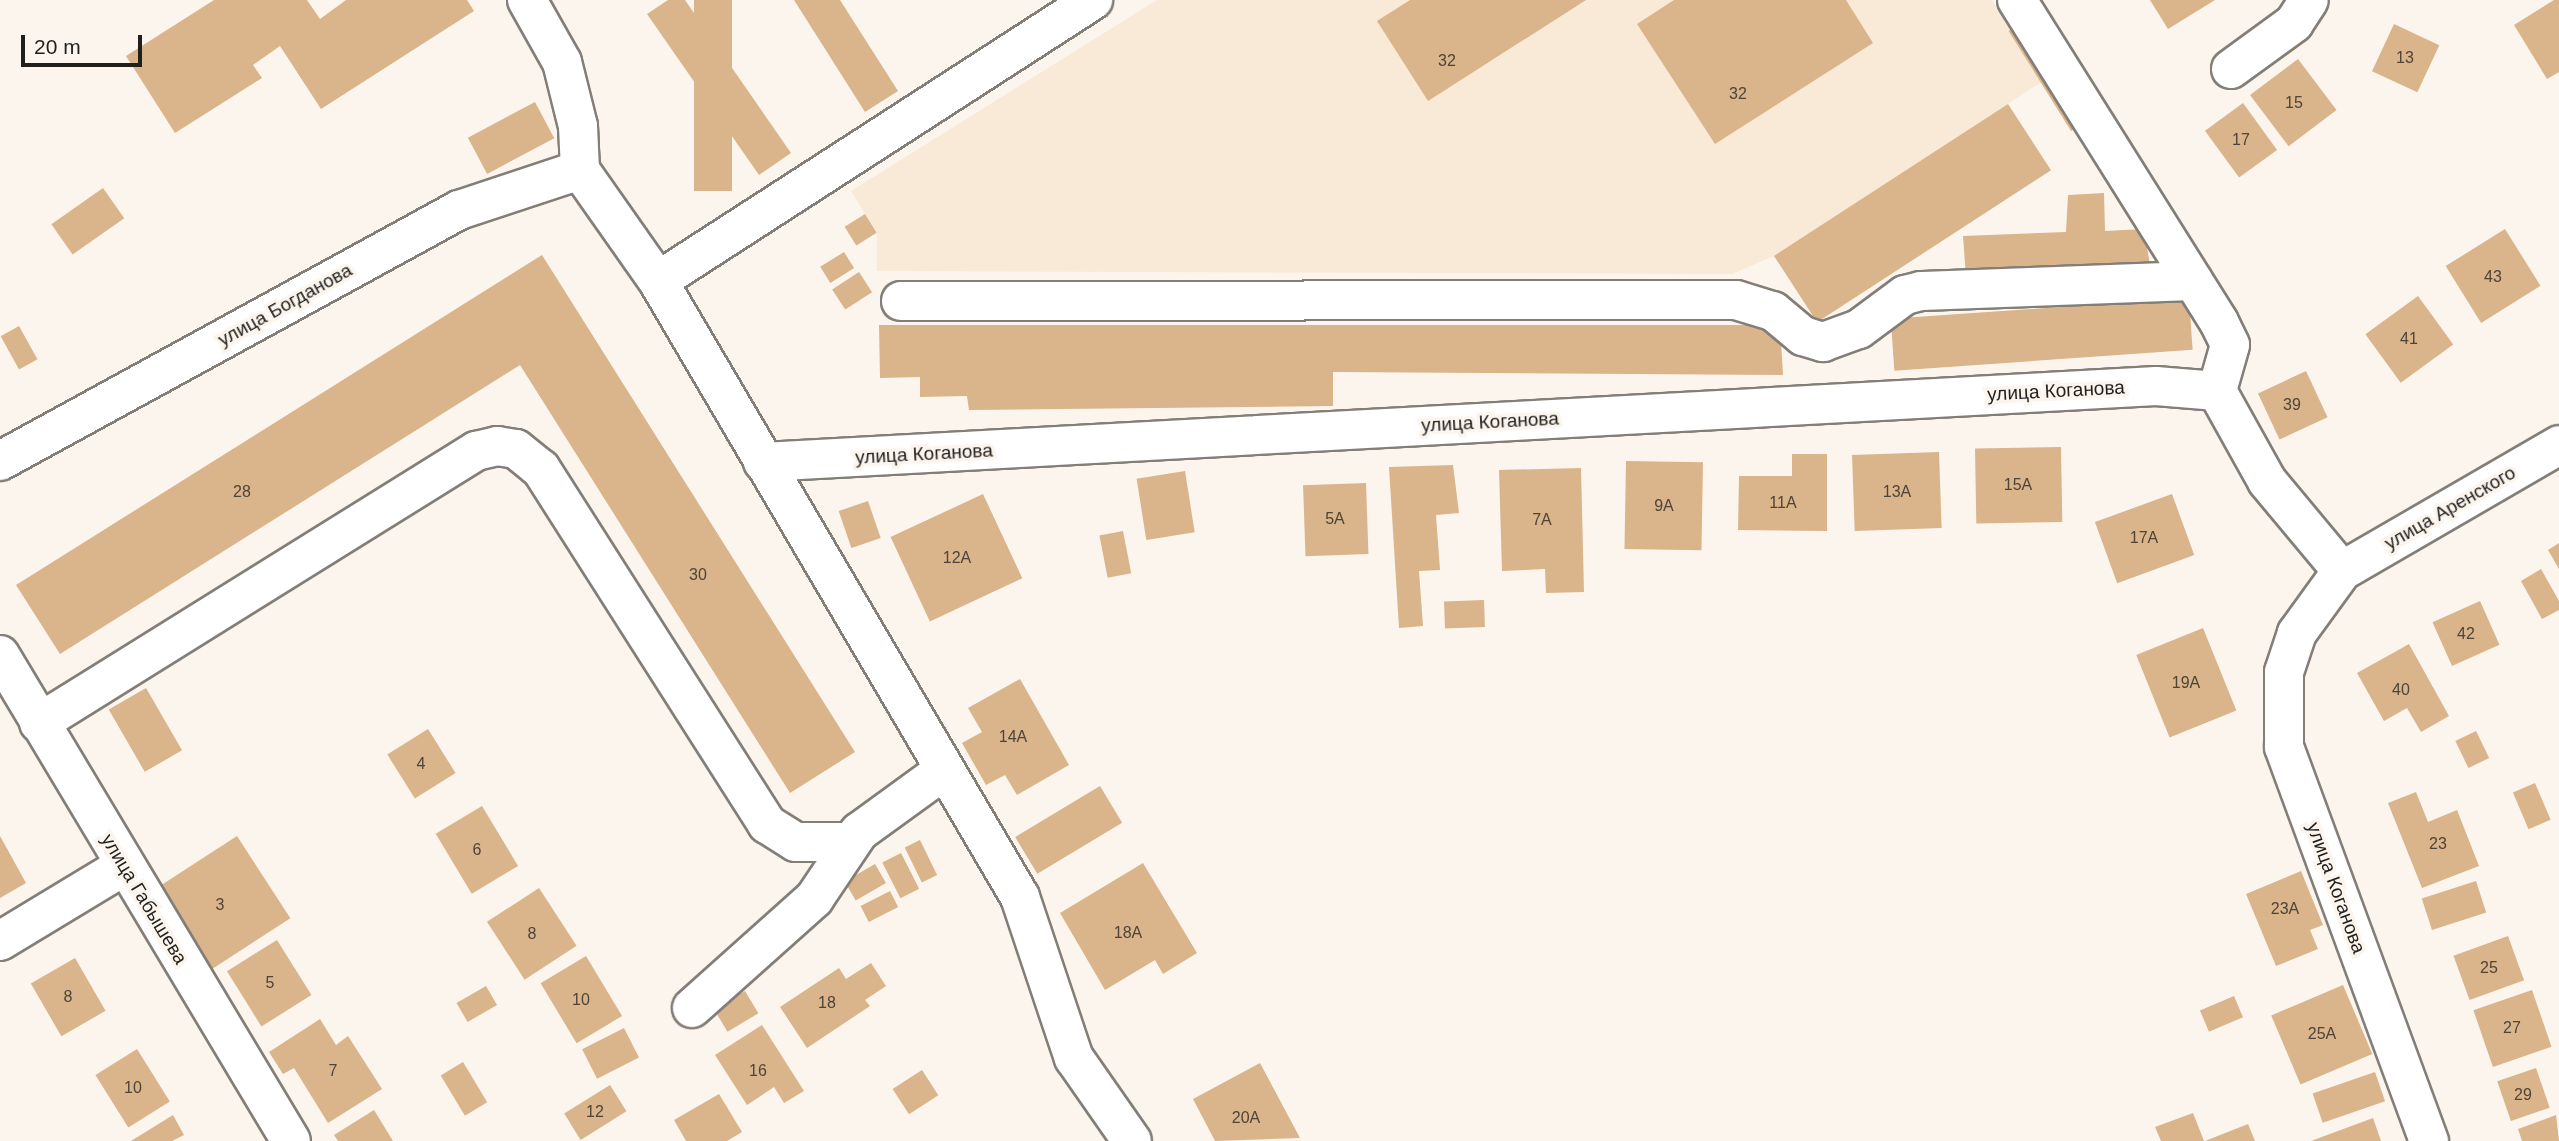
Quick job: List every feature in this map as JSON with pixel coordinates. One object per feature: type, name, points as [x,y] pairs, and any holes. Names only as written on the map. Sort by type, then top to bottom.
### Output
[{"type":"street","points":[[527,0],[562,62],[578,126],[580,170],[658,281],[943,771],[1020,897],[1074,1058],[1132,1141]]},
{"type":"street","points":[[658,281],[1093,0]]},
{"type":"street","points":[[2017,0],[2193,281],[2230,345],[2217,391],[2267,481],[2342,571]]},
{"type":"street","points":[[2231,69],[2294,23],[2309,0]]},
{"type":"street","name":"улица Богданова","points":[[0,460],[459,210],[580,170]]},
{"type":"street","points":[[901,301],[1736,300],[1773,311],[1803,336],[1823,342],[1859,330],[1892,303],[1920,291],[2193,281]]},
{"type":"street","name":"улица Коганова","points":[[763,462],[2156,386],[2217,391]]},
{"type":"street","name":"улица Аренского","points":[[2342,571],[2559,445]]},
{"type":"street","points":[[39,723],[476,451],[497,446],[516,449],[541,469],[767,824],[796,842],[849,842]]},
{"type":"street","name":"улица Коганова","points":[[2342,571],[2297,633],[2284,672],[2284,747],[2429,1141]]},
{"type":"street","name":"улица Габышева","points":[[0,655],[290,1141]]},
{"type":"street","points":[[692,1008],[814,899],[849,842],[943,771]]},
{"type":"street","points":[[0,941],[124,866]]},
{"type":"shaded area","points":[[1157,0],[1992,0],[2043,81],[1774,256],[1732,274],[877,271],[877,233],[851,191]]},
{"type":"building","points":[[214,0],[307,0],[320,19],[346,0],[467,0],[474,11],[321,109],[280,46],[253,65],[262,78],[175,133],[126,56]]},
{"type":"building","points":[[668,0],[685,0],[791,153],[759,175],[647,14]]},
{"type":"building","points":[[694,0],[732,0],[732,191],[694,191]]},
{"type":"building","points":[[794,0],[840,0],[898,91],[865,112]]},
{"type":"building","points":[[1410,0],[1586,0],[1428,101],[1377,21]]},
{"type":"building","points":[[1674,0],[1846,0],[1873,43],[1715,144],[1637,24]]},
{"type":"building","points":[[2150,0],[2215,0],[2168,29]]},
{"type":"building","points":[[2554,0],[2559,0],[2559,72],[2547,79],[2514,25]]},
{"type":"building","points":[[2034,15],[2097,115],[2071,131],[2009,31]]},
{"type":"building","points":[[2394,24],[2439,45],[2417,92],[2372,71]]},
{"type":"building","points":[[2298,59],[2337,110],[2289,146],[2250,95]]},
{"type":"building","points":[[535,102],[554,138],[487,174],[468,138]]},
{"type":"building","points":[[2243,103],[2277,150],[2239,178],[2205,131]]},
{"type":"building","points":[[2008,104],[2051,170],[1817,322],[1774,256]]},
{"type":"building","points":[[103,188],[124,218],[73,254],[51,224]]},
{"type":"building","points":[[2104,193],[2105,231],[2144,229],[2150,265],[1966,277],[1963,236],[2066,232],[2068,195]]},
{"type":"building","points":[[865,214],[877,233],[856,245],[845,227]]},
{"type":"building","points":[[2505,229],[2541,286],[2481,323],[2446,266]]},
{"type":"building","points":[[844,252],[854,268],[830,283],[820,267]]},
{"type":"building","points":[[542,255],[855,752],[790,793],[520,365],[60,654],[16,585]]},
{"type":"building","points":[[859,272],[872,292],[845,310],[832,289]]},
{"type":"building","points":[[2418,296],[2453,345],[2401,383],[2365,334]]},
{"type":"building","points":[[2189,298],[2193,350],[1894,371],[1891,319]]},
{"type":"building","points":[[879,325],[1780,325],[1783,375],[1333,372],[1333,406],[969,410],[967,396],[920,397],[920,377],[880,378]]},
{"type":"building","points":[[19,326],[37,359],[19,369],[1,336]]},
{"type":"building","points":[[2306,371],[2328,417],[2280,440],[2258,393]]},
{"type":"building","points":[[2061,447],[2062,522],[1976,523],[1975,449]]},
{"type":"building","points":[[1939,452],[1942,528],[1855,531],[1852,455]]},
{"type":"building","points":[[1792,454],[1827,454],[1827,531],[1738,530],[1739,476],[1792,476]]},
{"type":"building","points":[[1626,461],[1703,462],[1701,550],[1624,549]]},
{"type":"building","points":[[1453,465],[1459,513],[1436,515],[1440,570],[1419,571],[1423,626],[1399,628],[1389,467]]},
{"type":"building","points":[[1581,468],[1584,592],[1546,593],[1545,569],[1502,571],[1499,470]]},
{"type":"building","points":[[1185,471],[1195,532],[1146,540],[1137,479]]},
{"type":"building","points":[[1366,483],[1368,554],[1306,556],[1303,485]]},
{"type":"building","points":[[983,494],[1022,578],[930,621],[891,537]]},
{"type":"building","points":[[2172,494],[2194,555],[2117,583],[2095,522]]},
{"type":"building","points":[[868,501],[881,538],[851,548],[839,511]]},
{"type":"building","points":[[1123,531],[1131,573],[1108,578],[1099,536]]},
{"type":"building","points":[[2559,543],[2559,569],[2548,550]]},
{"type":"building","points":[[2541,569],[2559,601],[2559,610],[2542,619],[2521,581]]},
{"type":"building","points":[[1484,600],[1485,627],[1445,628],[1444,601]]},
{"type":"building","points":[[2480,601],[2500,645],[2452,666],[2432,622]]},
{"type":"building","points":[[2203,628],[2236,711],[2170,737],[2136,655]]},
{"type":"building","points":[[2409,644],[2449,716],[2421,732],[2407,708],[2384,721],[2357,673]]},
{"type":"building","points":[[1020,679],[1069,765],[1017,795],[1005,775],[986,785],[962,743],[982,732],[968,708]]},
{"type":"building","points":[[146,688],[182,750],[145,772],[109,710]]},
{"type":"building","points":[[428,729],[456,773],[415,799],[387,754]]},
{"type":"building","points":[[2476,731],[2489,758],[2468,768],[2455,741]]},
{"type":"building","points":[[2535,783],[2551,820],[2529,829],[2513,792]]},
{"type":"building","points":[[1100,786],[1122,823],[1037,874],[1015,837]]},
{"type":"building","points":[[2416,792],[2428,822],[2457,810],[2479,866],[2422,888],[2388,803]]},
{"type":"building","points":[[482,806],[518,866],[472,894],[436,834]]},
{"type":"building","points":[[0,836],[26,883],[0,898]]},
{"type":"building","points":[[237,836],[290,918],[204,974],[151,892]]},
{"type":"building","points":[[920,840],[937,875],[922,883],[905,847]]},
{"type":"building","points":[[901,853],[919,889],[900,898],[882,863]]},
{"type":"building","points":[[1143,863],[1197,953],[1163,974],[1155,960],[1105,990],[1060,913]]},
{"type":"building","points":[[875,864],[886,883],[856,901],[845,882]]},
{"type":"building","points":[[2301,871],[2323,925],[2310,930],[2318,949],[2276,966],[2246,894]]},
{"type":"building","points":[[2476,881],[2486,912],[2432,930],[2422,899]]},
{"type":"building","points":[[539,888],[577,946],[525,980],[487,922]]},
{"type":"building","points":[[890,891],[898,907],[869,922],[861,906]]},
{"type":"building","points":[[2508,936],[2524,980],[2470,1000],[2453,956]]},
{"type":"building","points":[[277,940],[311,995],[261,1026],[227,971]]},
{"type":"building","points":[[586,956],[622,1016],[577,1043],[541,983]]},
{"type":"building","points":[[75,958],[106,1011],[61,1036],[31,983]]},
{"type":"building","points":[[871,963],[886,986],[865,1000],[870,1006],[807,1048],[780,1007],[839,968],[846,979]]},
{"type":"building","points":[[2343,985],[2372,1054],[2301,1085],[2271,1015]]},
{"type":"building","points":[[486,986],[497,1005],[468,1022],[457,1003]]},
{"type":"building","points":[[2532,990],[2552,1047],[2493,1067],[2473,1010]]},
{"type":"building","points":[[745,991],[758,1013],[728,1032],[714,1010]]},
{"type":"building","points":[[2234,996],[2243,1017],[2209,1032],[2200,1010]]},
{"type":"building","points":[[320,1019],[336,1045],[348,1036],[382,1089],[328,1123],[294,1068],[283,1074],[269,1052]]},
{"type":"building","points":[[762,1025],[804,1091],[784,1103],[774,1087],[747,1105],[715,1055]]},
{"type":"building","points":[[624,1028],[639,1057],[597,1079],[582,1049]]},
{"type":"building","points":[[137,1049],[170,1102],[128,1128],[95,1075]]},
{"type":"building","points":[[463,1062],[487,1102],[465,1116],[441,1075]]},
{"type":"building","points":[[1260,1063],[1300,1138],[1215,1141],[1193,1099]]},
{"type":"building","points":[[2536,1068],[2550,1108],[2511,1121],[2497,1081]]},
{"type":"building","points":[[922,1070],[938,1095],[909,1114],[893,1089]]},
{"type":"building","points":[[2375,1072],[2385,1101],[2323,1123],[2313,1093]]},
{"type":"building","points":[[610,1085],[626,1111],[581,1140],[564,1114]]},
{"type":"building","points":[[719,1094],[742,1132],[727,1141],[686,1141],[674,1120]]},
{"type":"building","points":[[374,1110],[393,1141],[338,1141],[334,1135]]},
{"type":"building","points":[[2193,1113],[2204,1141],[2161,1141],[2155,1127]]},
{"type":"building","points":[[173,1115],[184,1135],[172,1141],[131,1141]]},
{"type":"building","points":[[2556,1115],[2559,1141],[2522,1141],[2518,1129]]},
{"type":"building","points":[[2373,1118],[2381,1141],[2311,1141]]},
{"type":"building","points":[[2248,1124],[2255,1141],[2205,1141]]}]
